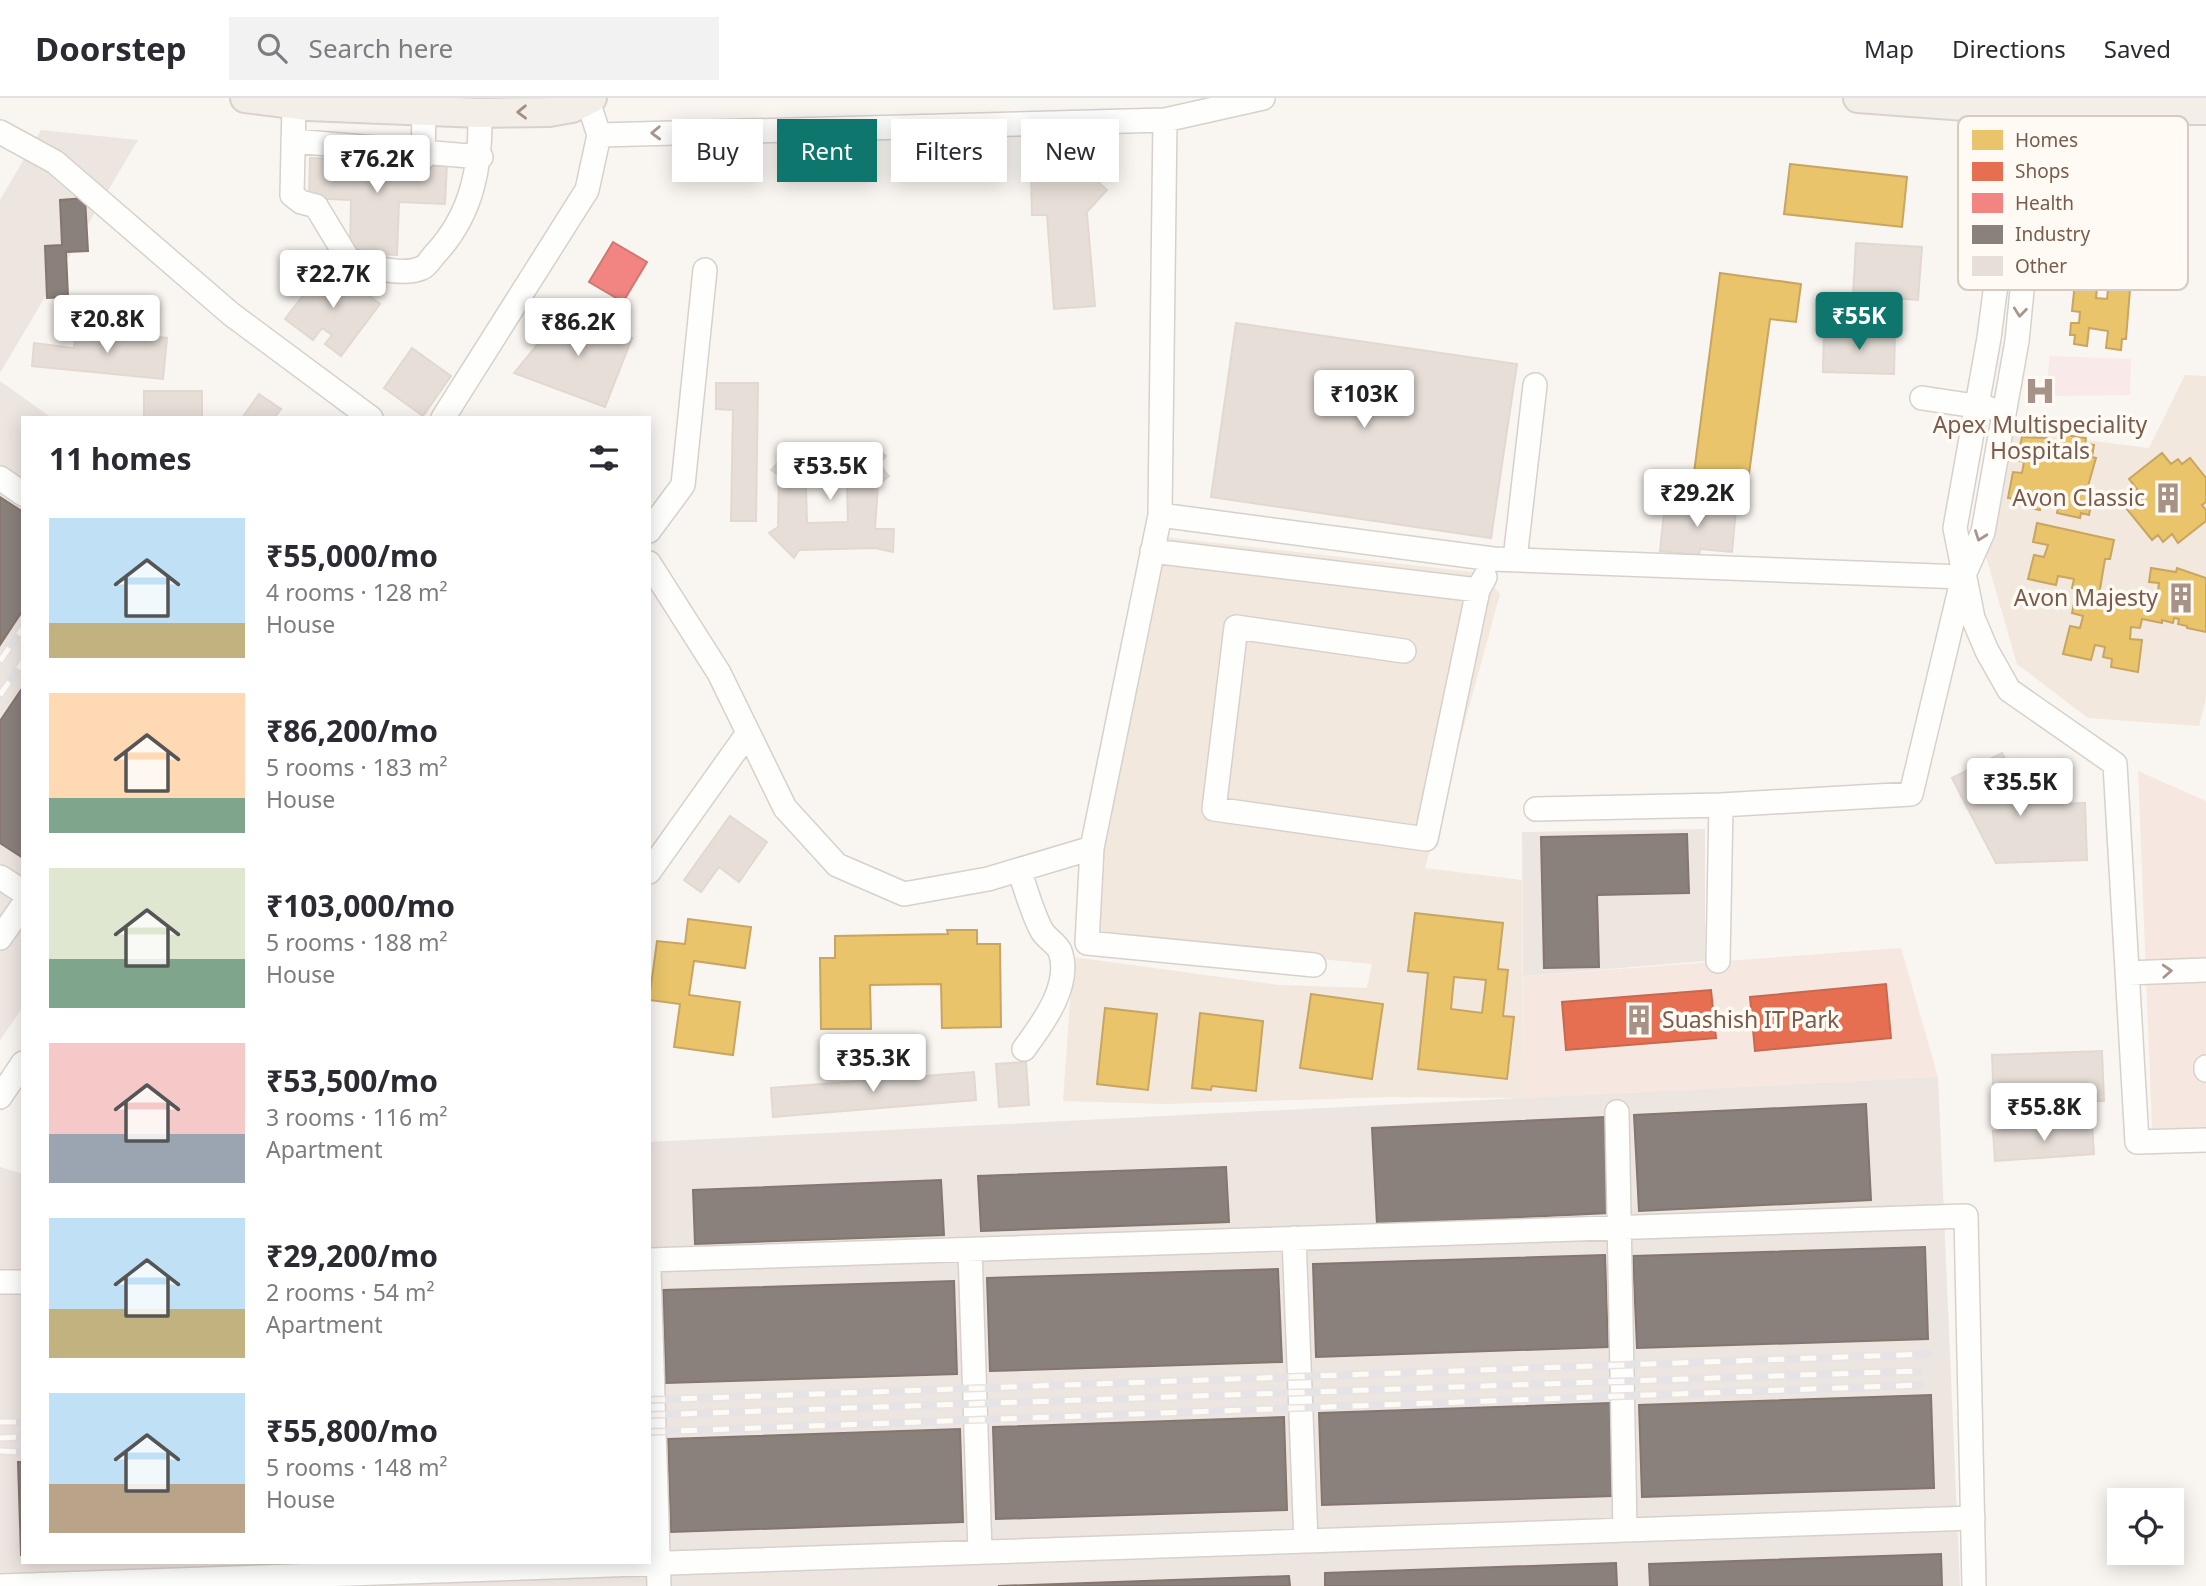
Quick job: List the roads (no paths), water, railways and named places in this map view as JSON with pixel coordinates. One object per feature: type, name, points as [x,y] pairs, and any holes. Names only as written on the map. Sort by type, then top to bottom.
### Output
[{"type":"main road","points":[[245,98],[345,108],[481,113],[549,112],[572,108],[589,99]]},
{"type":"main road","points":[[1858,98],[2206,110]]},
{"type":"street","points":[[599,135],[1166,120],[1263,98]]},
{"type":"street","points":[[444,416],[587,190],[599,135],[589,99]]},
{"type":"street","points":[[301,105],[293,141],[292,195],[301,202],[316,206],[348,259],[372,267],[406,270],[423,268],[450,237],[466,206],[481,157],[481,113]]},
{"type":"street","points":[[344,150],[345,108]]},
{"type":"street","points":[[423,155],[424,112]]},
{"type":"street","points":[[1166,120],[1160,515],[1092,848],[1087,943],[1314,965]]},
{"type":"street","points":[[0,132],[55,162],[231,314],[368,416]]},
{"type":"street","points":[[293,141],[344,150],[481,157]]},
{"type":"street","points":[[651,528],[683,485],[705,270]]},
{"type":"street","points":[[1997,290],[1955,528],[1962,577],[1982,640],[2009,690],[2115,764],[2137,1142],[2206,1140]]},
{"type":"street","points":[[1536,809],[1721,805],[1910,794],[1962,577],[1983,532],[2017,341],[2020,290]]},
{"type":"street","points":[[1989,338],[2017,341]]},
{"type":"street","points":[[1404,651],[1236,626],[1214,809],[1426,839],[1478,590],[1504,559],[1535,385]]},
{"type":"street","points":[[1922,398],[2003,409]]},
{"type":"street","points":[[0,478],[21,493]]},
{"type":"street","points":[[1959,503],[1987,507]]},
{"type":"street","points":[[1160,515],[1504,559],[1962,577]]},
{"type":"street","points":[[1153,551],[1478,590]]},
{"type":"street","points":[[651,566],[719,673],[785,808],[837,865],[904,894],[988,879],[1092,848]]},
{"type":"street","points":[[651,869],[748,733]]},
{"type":"street","points":[[1717,961],[1721,805]]},
{"type":"street","points":[[1019,870],[1042,932],[1059,948],[1063,964],[1060,985],[1052,1007],[1024,1049]]},
{"type":"street","points":[[0,877],[21,891]]},
{"type":"street","points":[[0,938],[21,908]]},
{"type":"street","points":[[2127,973],[2206,970]]},
{"type":"street","points":[[0,1097],[21,1066]]},
{"type":"street","points":[[1617,1112],[1625,1530]]},
{"type":"street","points":[[651,1260],[1966,1216],[1975,1586]]},
{"type":"street","points":[[1294,1238],[1306,1541]]},
{"type":"street","points":[[970,1250],[980,1552]]},
{"type":"street","points":[[0,1282],[21,1282]]},
{"type":"street","points":[[651,1331],[659,1575]]},
{"type":"street","points":[[0,1586],[331,1574],[659,1575],[980,1552],[1973,1518]]},
{"type":"railway","points":[[0,661],[21,631]]},
{"type":"railway","points":[[0,695],[21,665]]},
{"type":"railway","points":[[651,1400],[1928,1354]]},
{"type":"railway","points":[[651,1415],[1918,1371]]},
{"type":"railway","points":[[651,1432],[1920,1385]]},
{"type":"railway","points":[[0,1422],[21,1422]]},
{"type":"railway","points":[[0,1438],[21,1437]]},
{"type":"railway","points":[[0,1451],[21,1452]]},
{"type":"place","name":"Apex Multispeciality Hospitals","points":[[2040,391]]},
{"type":"place","name":"Avon Classic","points":[[2168,498]]},
{"type":"place","name":"Avon Majesty","points":[[2181,598]]},
{"type":"place","name":"Suashish IT Park","points":[[1639,1020]]}]
